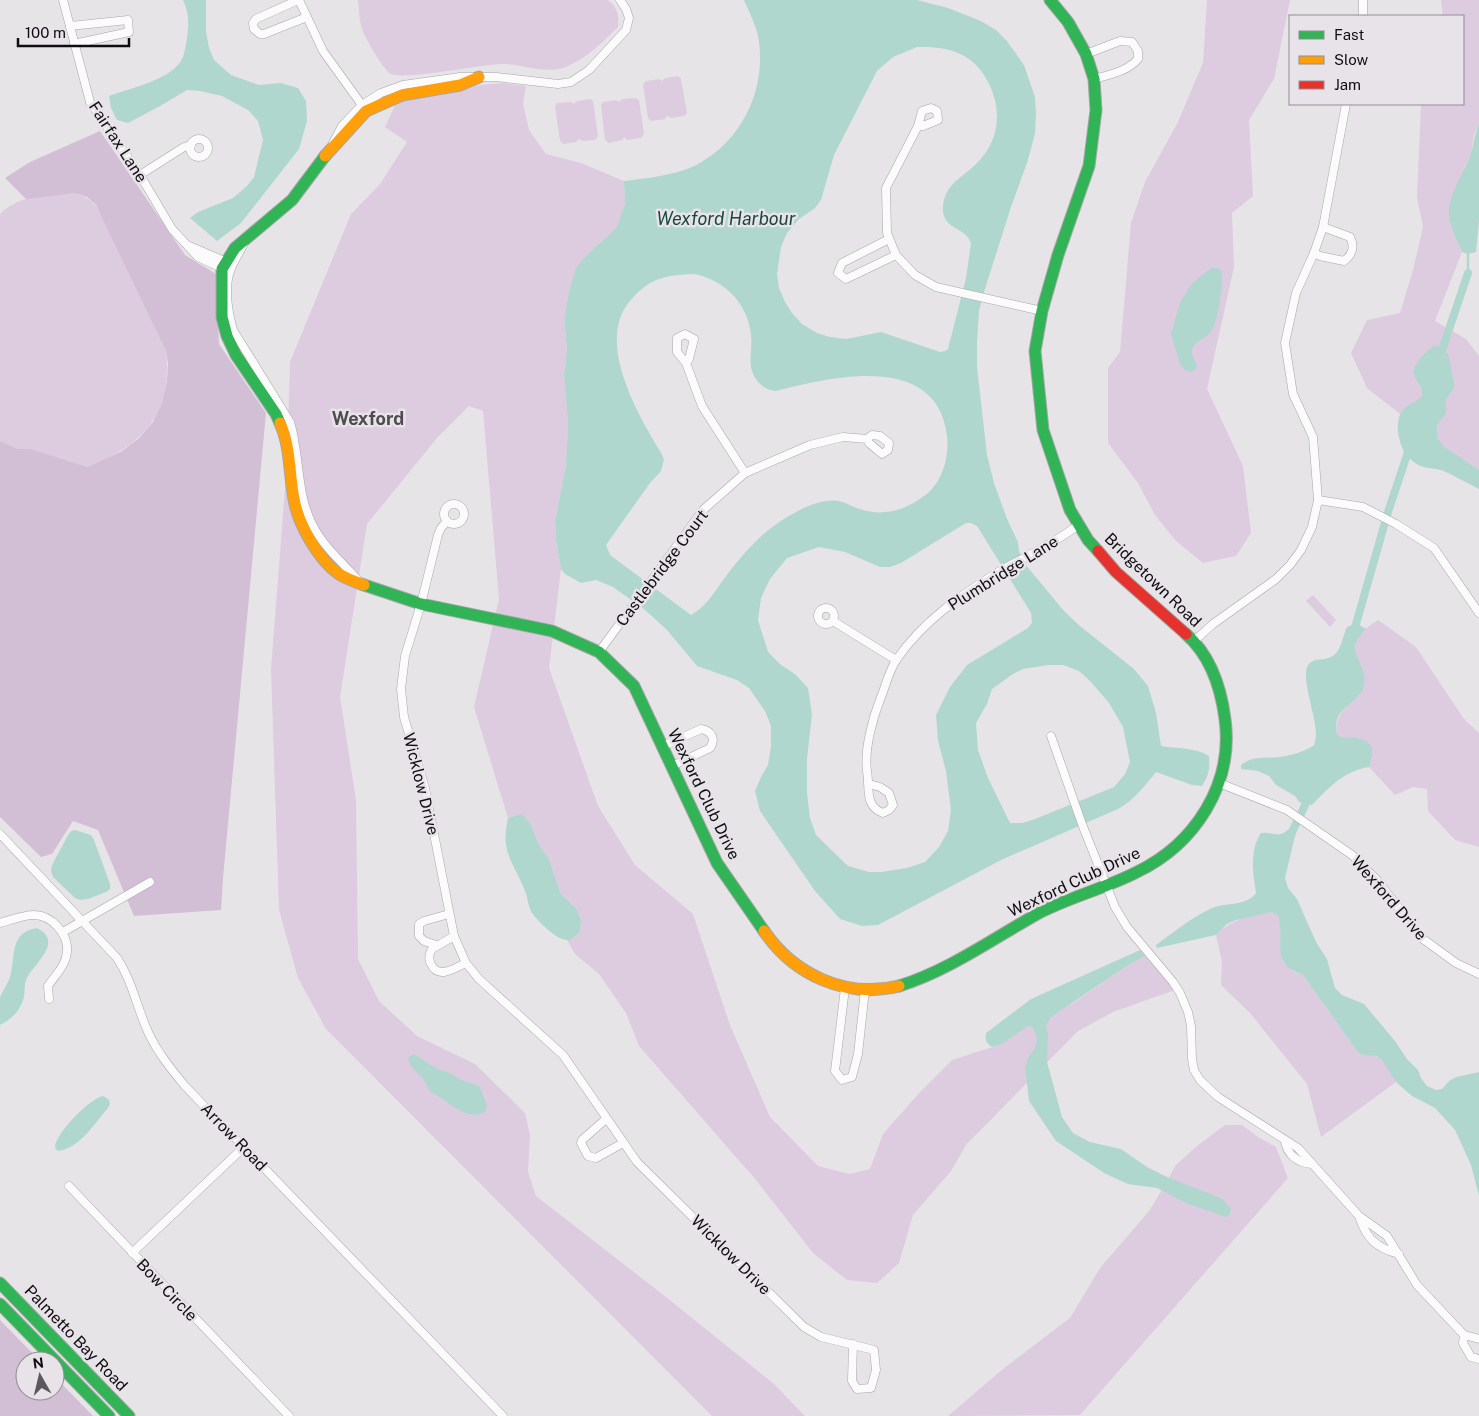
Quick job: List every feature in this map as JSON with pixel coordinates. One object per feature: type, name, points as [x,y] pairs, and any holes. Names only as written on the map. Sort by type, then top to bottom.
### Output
[{"type":"main road","name":"Bridgetown Road","points":[[1050,0],[1068,22],[1086,54],[1094,79],[1096,110],[1089,166],[1058,255],[1042,311],[1036,351],[1043,430],[1070,510],[1088,540],[1116,572],[1194,641],[1209,665],[1218,685],[1226,728],[1225,750],[1219,783]]},
{"type":"main road","points":[[228,267],[235,248],[292,200],[364,108],[402,95],[460,85],[480,77]]},
{"type":"main road","name":"Wexford Club Drive","points":[[228,267],[222,317],[227,336],[236,355],[276,407],[286,438],[294,501],[303,526],[324,561],[339,574],[360,584],[421,604],[552,630],[599,652],[634,686],[717,863],[774,946],[805,972],[845,988],[865,990],[896,988],[922,979],[1042,912],[1138,872],[1164,856],[1182,842],[1198,823],[1219,783]]},
{"type":"main road","name":"Palmetto Bay Road","points":[[0,1282],[129,1416]]},
{"type":"main road","name":"Palmetto Bay Road","points":[[0,1304],[109,1416]]},
{"type":"street","name":"Fairfax Lane","points":[[64,0],[90,102],[140,176],[172,229],[186,245],[228,267]]},
{"type":"street","points":[[307,17],[264,34],[260,34],[254,29],[253,23],[260,16],[298,0],[307,17],[322,51],[364,108]]},
{"type":"street","points":[[480,77],[558,84],[571,82],[583,75],[626,30],[629,18],[620,0]]},
{"type":"street","points":[[1363,0],[1363,15]]},
{"type":"street","points":[[70,26],[128,20],[129,32],[74,44]]},
{"type":"street","points":[[1086,54],[1120,40],[1132,42],[1138,51],[1138,59],[1127,68],[1094,79]]},
{"type":"street","points":[[1194,641],[1213,624],[1276,579],[1290,565],[1312,527],[1318,500],[1313,437],[1293,394],[1286,343],[1296,293],[1314,254],[1323,227],[1346,105]]},
{"type":"street","points":[[918,126],[886,188],[887,233],[896,255],[915,275],[936,287],[1042,311]]},
{"type":"street","points":[[140,176],[184,147],[191,145]]},
{"type":"street","points":[[1314,254],[1344,261],[1350,256],[1354,248],[1350,236],[1323,227]]},
{"type":"street","points":[[889,239],[842,264],[838,273],[846,279],[896,255]]},
{"type":"street","points":[[686,362],[702,406],[745,473]]},
{"type":"street","name":"Castlebridge Court","points":[[599,652],[703,510],[745,473],[810,444],[843,438],[867,439]]},
{"type":"street","points":[[1318,500],[1363,507],[1396,524],[1434,548],[1479,613]]},
{"type":"street","name":"Wicklow Drive","points":[[447,521],[438,535],[421,604],[405,656],[401,689],[404,717],[425,788],[454,936],[466,963],[479,979],[563,1055],[637,1162],[804,1327],[821,1337],[853,1344],[874,1350],[876,1370],[871,1388],[857,1389],[852,1381],[853,1344]]},
{"type":"street","name":"Plumbridge Lane","points":[[869,784],[866,763],[874,715],[896,660],[922,628],[953,602],[1078,525]]},
{"type":"street","points":[[833,621],[896,660]]},
{"type":"street","points":[[663,746],[701,729],[711,733],[713,744],[710,748],[672,766]]},
{"type":"street","points":[[1052,736],[1087,835],[1115,906],[1127,927],[1174,982],[1180,993],[1188,1012],[1191,1026],[1194,1070],[1200,1080],[1218,1097],[1298,1148],[1359,1216],[1387,1236],[1417,1284],[1464,1335],[1479,1339]]},
{"type":"street","name":"Wexford Drive","points":[[1219,783],[1287,810],[1352,855],[1377,880],[1423,939],[1456,963],[1479,974]]},
{"type":"street","name":"Arrow Road","points":[[0,834],[117,958],[126,972],[148,1032],[162,1057],[187,1088],[502,1416]]},
{"type":"street","points":[[63,932],[150,882]]},
{"type":"street","points":[[436,945],[424,941],[419,936],[420,924],[424,921],[449,914]]},
{"type":"street","points":[[0,923],[19,917],[37,915],[43,916],[63,932],[67,941],[67,952],[59,972],[48,986],[49,999]]},
{"type":"street","points":[[454,936],[432,948],[429,956],[431,964],[438,972],[449,972],[466,963]]},
{"type":"street","points":[[845,988],[835,1071],[842,1080],[852,1078],[858,1054],[865,990]]},
{"type":"street","points":[[606,1119],[582,1140],[581,1143],[588,1156],[596,1158],[623,1143]]},
{"type":"street","name":"Bow Circle","points":[[243,1148],[132,1253],[289,1416]]},
{"type":"street","points":[[69,1186],[132,1253]]},
{"type":"street","points":[[1359,1216],[1369,1239],[1398,1254]]},
{"type":"street","points":[[1464,1335],[1463,1343],[1471,1357],[1479,1359]]},
{"type":"shaded area","points":[[358,0],[608,0],[617,12],[618,27],[589,54],[560,69],[552,70],[500,64],[427,74],[399,75],[391,74],[387,71],[369,44],[361,26]]},
{"type":"shaded area","points":[[1207,0],[1290,0],[1274,79],[1249,120],[1253,196],[1232,213],[1234,267],[1207,389],[1243,466],[1251,533],[1236,556],[1203,563],[1176,541],[1155,515],[1138,483],[1108,443],[1108,368],[1120,352],[1131,223],[1145,182],[1177,124],[1203,63]]},
{"type":"shaded area","points":[[1441,0],[1479,0],[1479,123],[1474,135],[1471,153],[1460,178],[1449,215],[1462,252],[1435,321],[1466,339],[1479,356],[1479,489],[1442,470],[1420,466],[1404,453],[1400,442],[1400,414],[1367,388],[1351,353],[1367,320],[1400,313],[1413,270],[1423,227],[1417,197],[1421,105],[1464,105],[1464,15],[1443,15]]},
{"type":"shaded area","points":[[678,76],[681,79],[687,113],[684,116],[671,118],[667,116],[665,119],[651,121],[648,118],[643,84],[646,81],[659,79],[662,81],[665,78]]},
{"type":"shaded area","points":[[503,83],[526,86],[523,104],[529,130],[546,154],[581,163],[624,181],[625,204],[616,228],[587,255],[569,291],[564,319],[567,350],[564,374],[568,423],[566,465],[555,521],[561,569],[549,668],[598,806],[635,865],[693,914],[730,1025],[770,1117],[818,1166],[850,1174],[870,1169],[883,1134],[920,1092],[952,1060],[1002,1044],[1020,1030],[1073,1003],[1130,964],[1145,956],[1175,990],[1113,1012],[1078,1031],[966,1145],[951,1171],[913,1215],[899,1263],[877,1283],[847,1280],[813,1253],[756,1180],[639,1046],[626,1013],[599,974],[575,954],[567,940],[575,937],[580,932],[581,920],[576,908],[561,894],[549,859],[538,843],[531,824],[520,814],[508,818],[474,707],[499,599],[483,411],[469,406],[437,438],[367,524],[340,697],[356,800],[358,959],[379,1001],[417,1036],[475,1064],[525,1113],[530,1135],[528,1172],[536,1196],[774,1384],[805,1416],[712,1416],[326,1029],[298,978],[279,910],[271,669],[287,463],[290,362],[351,214],[380,184],[407,142],[385,127],[397,101],[480,85]]},
{"type":"shaded area","points":[[635,98],[639,100],[644,134],[641,138],[627,140],[624,137],[622,140],[609,143],[605,140],[601,105],[603,102],[616,100],[620,102],[622,99]]},
{"type":"shaded area","points":[[590,99],[593,101],[598,136],[595,140],[583,141],[579,139],[576,142],[563,144],[560,141],[555,107],[557,103],[571,102],[574,104],[577,101]]},
{"type":"shaded area","points":[[100,131],[185,255],[216,274],[219,344],[266,413],[221,910],[134,916],[98,830],[73,821],[52,854],[41,857],[0,817],[0,441],[18,449],[31,449],[88,467],[122,451],[139,438],[153,422],[162,403],[167,381],[168,364],[166,351],[96,205],[87,197],[75,193],[26,199],[5,178],[30,162]]},
{"type":"shaded area","points":[[75,193],[91,201],[101,214],[166,351],[167,373],[164,393],[159,410],[150,424],[139,437],[124,448],[88,467],[31,449],[18,449],[0,441],[0,214],[8,207],[25,199]]},
{"type":"shaded area","points":[[1313,595],[1336,620],[1330,627],[1306,601]]},
{"type":"shaded area","points":[[1378,620],[1416,647],[1464,719],[1479,733],[1479,847],[1455,840],[1428,811],[1427,789],[1413,787],[1395,795],[1369,767],[1372,757],[1352,737],[1342,738],[1337,734],[1338,722],[1342,711],[1360,695],[1355,657],[1357,639]]},
{"type":"shaded area","points":[[1272,912],[1279,916],[1281,925],[1282,961],[1294,972],[1303,975],[1357,1051],[1380,1059],[1386,1064],[1396,1082],[1321,1137],[1307,1084],[1250,1013],[1221,985],[1222,962],[1216,935],[1235,921]]},
{"type":"shaded area","points":[[1225,1125],[1242,1125],[1276,1147],[1288,1178],[1080,1415],[948,1416],[1003,1369],[1070,1318],[1100,1268],[1150,1210],[1176,1165]]},
{"type":"shaded area","points":[[0,1320],[30,1351],[15,1351],[15,1401],[65,1401],[65,1387],[93,1416],[0,1416]]},
{"type":"water","points":[[183,0],[206,0],[206,31],[209,48],[214,60],[231,75],[259,85],[281,83],[298,88],[306,101],[307,121],[299,149],[241,223],[217,241],[190,218],[198,212],[233,198],[254,177],[263,140],[258,121],[248,110],[222,96],[187,90],[128,123],[117,120],[111,108],[109,96],[150,82],[170,72],[178,65],[184,55],[188,28]]},
{"type":"water","name":"Wexford Harbour","points":[[744,0],[917,0],[948,8],[981,21],[996,30],[1007,41],[1024,65],[1035,97],[1035,134],[979,311],[977,367],[987,455],[994,483],[1025,564],[1064,611],[1134,669],[1148,686],[1156,713],[1161,746],[1192,750],[1209,756],[1208,772],[1202,786],[1192,785],[1156,772],[1134,797],[1118,809],[1001,860],[878,925],[862,926],[840,919],[815,891],[760,811],[755,791],[768,765],[771,746],[771,726],[765,711],[749,688],[737,680],[697,666],[667,630],[644,609],[613,587],[596,580],[581,583],[565,574],[561,569],[556,541],[555,521],[566,465],[568,423],[564,374],[567,350],[564,319],[569,291],[576,268],[616,228],[625,204],[624,181],[667,175],[692,167],[709,157],[737,129],[747,113],[759,76],[758,36]],"holes":[[[917,47],[946,49],[963,55],[971,60],[984,75],[990,86],[997,110],[995,133],[990,145],[975,165],[950,187],[944,199],[943,214],[946,220],[964,233],[971,243],[966,278],[948,349],[940,352],[881,332],[846,339],[817,333],[802,324],[792,313],[779,288],[777,274],[781,247],[787,233],[799,219],[815,208],[821,200],[834,155],[877,71],[893,57]],[[694,274],[705,277],[724,288],[740,303],[749,323],[752,372],[764,387],[776,391],[825,380],[852,377],[878,376],[903,381],[924,391],[939,409],[947,436],[946,458],[942,473],[934,486],[922,498],[906,507],[889,512],[872,512],[833,501],[817,503],[802,509],[776,524],[758,539],[706,602],[691,615],[610,555],[606,545],[650,483],[661,471],[664,459],[649,433],[625,382],[617,348],[617,331],[621,315],[630,301],[644,287],[659,279]],[[966,523],[971,523],[977,526],[1031,613],[1032,623],[1028,628],[967,665],[950,687],[936,715],[938,741],[946,771],[951,810],[948,831],[939,847],[925,862],[907,868],[869,872],[848,866],[816,835],[810,818],[807,793],[807,759],[812,714],[808,688],[795,674],[781,665],[768,652],[758,620],[761,598],[770,579],[787,558],[819,547],[845,552],[880,567],[890,567],[901,563]],[[1063,665],[1079,671],[1109,703],[1123,727],[1130,762],[1125,774],[1114,787],[1035,819],[1022,823],[1010,823],[988,778],[978,750],[976,723],[987,704],[992,689],[1023,669]]]},
{"type":"water","points":[[1479,123],[1479,221],[1476,252],[1468,254],[1462,252],[1452,230],[1449,207],[1471,153]]},
{"type":"water","points":[[1212,268],[1221,270],[1222,274],[1218,311],[1212,330],[1193,347],[1191,352],[1197,366],[1192,372],[1185,370],[1180,364],[1171,334],[1180,303],[1190,286]]},
{"type":"water","points":[[1435,345],[1448,354],[1454,383],[1454,388],[1446,399],[1446,413],[1437,425],[1437,437],[1443,446],[1479,470],[1479,489],[1444,471],[1424,467],[1415,462],[1404,451],[1401,443],[1398,427],[1401,413],[1422,396],[1421,388],[1415,377],[1414,368],[1420,359]]},
{"type":"water","points":[[1356,623],[1366,629],[1355,645],[1355,651],[1363,670],[1364,686],[1357,697],[1342,711],[1336,725],[1337,734],[1342,738],[1355,737],[1362,739],[1372,747],[1369,767],[1344,776],[1312,805],[1299,802],[1295,796],[1276,785],[1269,776],[1258,771],[1241,769],[1241,765],[1250,760],[1293,754],[1314,745],[1316,735],[1306,681],[1307,667],[1312,661],[1334,655],[1340,646],[1347,627]]},
{"type":"water","points":[[520,814],[531,824],[538,843],[549,859],[561,894],[576,908],[581,920],[580,932],[568,940],[553,934],[532,913],[525,891],[509,857],[506,842],[508,818]]},
{"type":"water","points":[[1290,828],[1295,830],[1295,836],[1285,878],[1288,888],[1297,899],[1316,942],[1327,959],[1335,988],[1342,995],[1364,1004],[1395,1041],[1407,1059],[1418,1070],[1427,1086],[1436,1090],[1442,1089],[1449,1081],[1456,1077],[1479,1072],[1479,1196],[1471,1165],[1455,1130],[1435,1108],[1412,1096],[1396,1082],[1382,1060],[1376,1056],[1363,1055],[1357,1051],[1303,975],[1285,964],[1280,951],[1278,916],[1272,912],[1236,920],[1227,924],[1216,935],[1157,948],[1156,945],[1183,925],[1212,908],[1241,902],[1252,897],[1256,893],[1253,855],[1257,840],[1261,833],[1282,834]]},
{"type":"water","points":[[75,830],[91,835],[110,884],[110,889],[106,892],[88,899],[80,900],[75,898],[53,877],[51,871],[52,865],[68,835],[71,831]]},
{"type":"water","points":[[37,928],[45,934],[48,939],[48,946],[27,978],[24,997],[18,1010],[12,1017],[0,1025],[0,998],[10,977],[16,944],[23,934]]},
{"type":"water","points":[[1140,950],[1145,956],[1051,1017],[1046,1025],[1048,1035],[1047,1062],[1062,1117],[1073,1133],[1090,1142],[1121,1149],[1147,1167],[1167,1177],[1223,1199],[1231,1210],[1226,1217],[1186,1203],[1157,1188],[1128,1184],[1104,1173],[1056,1141],[1029,1101],[1025,1067],[1028,1058],[1035,1048],[1037,1039],[1032,1027],[1028,1026],[1002,1044],[992,1047],[986,1041],[986,1033],[1031,999]]},
{"type":"water","points":[[414,1054],[437,1069],[479,1086],[487,1105],[486,1111],[480,1114],[467,1114],[432,1093],[410,1064],[408,1057]]},
{"type":"water","points":[[103,1096],[109,1100],[110,1104],[92,1128],[73,1145],[58,1151],[55,1148],[56,1142],[66,1126],[90,1103]]},
{"type":"waterway","points":[[1468,252],[1468,273]]},
{"type":"waterway","points":[[1439,359],[1468,273]]},
{"type":"waterway","points":[[1354,631],[1388,512],[1410,446]]},
{"type":"waterway","points":[[1290,838],[1309,794]]},
{"type":"traffic: fast","points":[[1050,0],[1068,22],[1086,54],[1094,79],[1096,110],[1089,166],[1058,255],[1042,311],[1035,351],[1043,430],[1070,510],[1088,540],[1098,551]]},
{"type":"traffic: fast","points":[[280,423],[276,414],[236,355],[227,336],[222,317],[222,269],[235,248],[292,200],[325,156]]},
{"type":"traffic: fast","points":[[364,585],[421,604],[552,631],[599,652],[634,686],[717,863],[764,931]]},
{"type":"traffic: fast","points":[[899,986],[917,980],[953,963],[1051,907],[1137,872],[1158,860],[1193,828],[1206,809],[1216,789],[1223,766],[1226,743],[1225,719],[1221,696],[1213,673],[1202,652],[1186,634]]},
{"type":"traffic: fast","points":[[0,1283],[129,1416]]},
{"type":"traffic: fast","points":[[0,1304],[109,1416]]},
{"type":"traffic: slow","points":[[325,156],[366,111],[402,95],[460,85],[479,77]]},
{"type":"traffic: slow","points":[[280,423],[288,451],[296,509],[310,541],[331,568],[342,576],[364,585]]},
{"type":"traffic: slow","points":[[764,931],[776,947],[790,960],[823,980],[841,986],[860,989],[899,986]]},
{"type":"traffic: jam","points":[[1098,551],[1116,572],[1186,634]]},
{"type":"district","name":"Wexford","points":[[368,418]]}]
